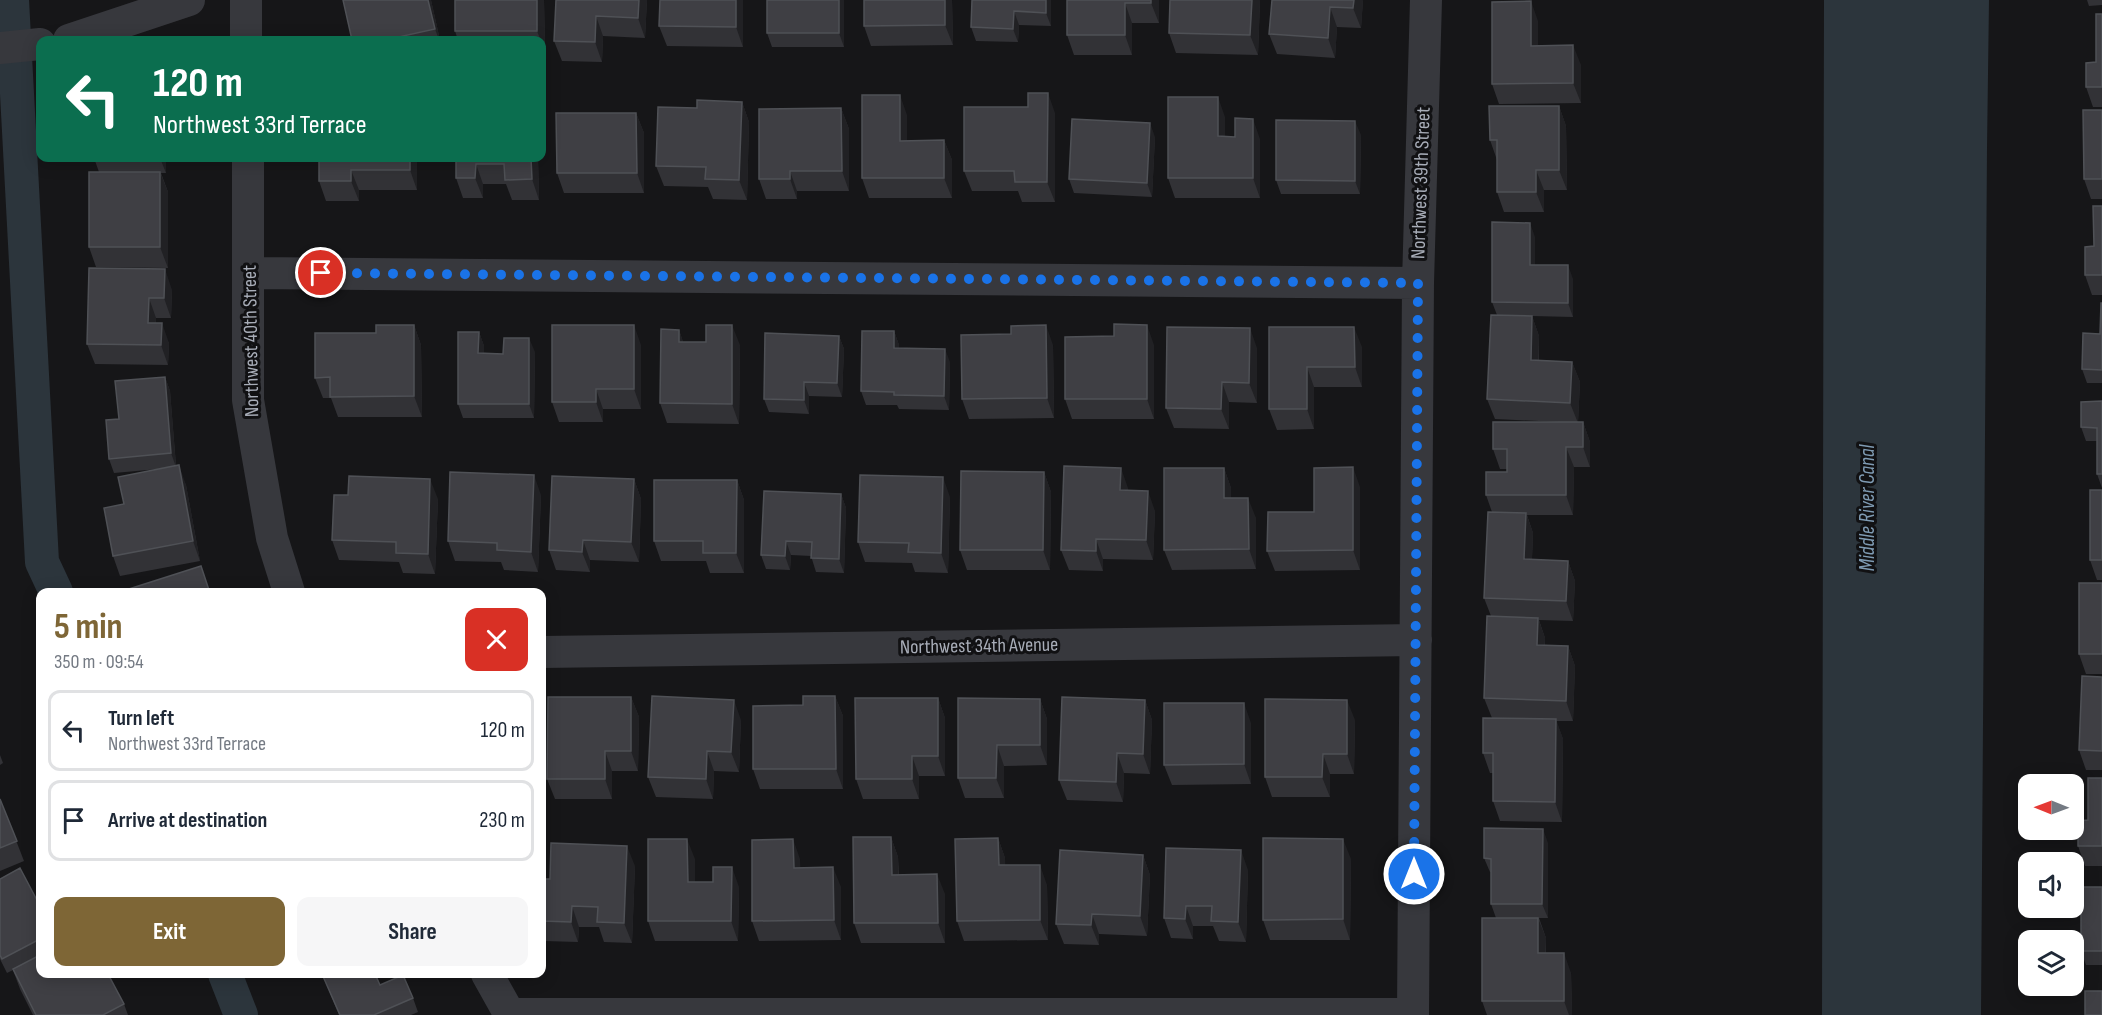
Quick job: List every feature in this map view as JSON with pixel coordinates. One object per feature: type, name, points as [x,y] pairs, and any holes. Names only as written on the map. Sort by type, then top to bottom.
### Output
[{"type":"street","points":[[81,36],[189,0]]},
{"type":"street","points":[[246,0],[246,36]]},
{"type":"street","name":"Northwest 39th Street","points":[[1413,1015],[1418,283],[1426,0]]},
{"type":"street","points":[[0,48],[36,44]]},
{"type":"street","name":"Northwest 40th Street","points":[[248,162],[248,400],[272,538],[288,588]]},
{"type":"street","points":[[249,273],[1418,283]]},
{"type":"street","name":"Northwest 34th Avenue","points":[[546,652],[1416,640]]},
{"type":"street","points":[[489,978],[510,1015],[1413,1015]]},
{"type":"water","name":"Middle River Canal","points":[[1824,0],[1989,0],[1981,1015],[1822,1015]]},
{"type":"building","points":[[343,0],[428,0],[435,29],[403,36],[351,36]]},
{"type":"building","points":[[455,0],[537,0],[537,31],[455,31]]},
{"type":"building","points":[[556,0],[639,0],[638,18],[596,16],[595,42],[554,41]]},
{"type":"building","points":[[660,0],[736,0],[736,27],[659,26]]},
{"type":"building","points":[[767,0],[839,0],[839,33],[767,33]]},
{"type":"building","points":[[864,0],[945,0],[945,25],[864,26]]},
{"type":"building","points":[[972,0],[1046,0],[1046,13],[1014,11],[1013,29],[971,27]]},
{"type":"building","points":[[1067,0],[1151,0],[1151,3],[1125,3],[1125,35],[1067,35]]},
{"type":"building","points":[[1170,0],[1252,0],[1250,35],[1169,33]]},
{"type":"building","points":[[1272,0],[1354,0],[1353,8],[1330,7],[1328,38],[1269,34]]},
{"type":"building","points":[[1531,1],[1531,46],[1573,45],[1573,83],[1492,84],[1492,2]]},
{"type":"building","points":[[2096,14],[2102,14],[2102,87],[2086,87],[2086,63],[2096,62]]},
{"type":"building","points":[[1028,93],[1048,93],[1047,182],[1015,182],[1014,171],[964,171],[964,107],[1028,107]]},
{"type":"building","points":[[862,95],[900,95],[900,141],[944,140],[944,178],[862,178]]},
{"type":"building","points":[[1168,97],[1218,97],[1218,136],[1235,137],[1235,118],[1253,119],[1253,178],[1168,178]]},
{"type":"building","points":[[697,100],[742,102],[739,180],[705,179],[706,167],[656,166],[658,107],[697,108]]},
{"type":"building","points":[[1489,106],[1559,106],[1559,170],[1536,170],[1536,192],[1497,192],[1497,140],[1490,140]]},
{"type":"building","points":[[841,108],[842,171],[790,171],[790,179],[759,179],[759,109]]},
{"type":"building","points":[[2083,110],[2102,110],[2102,179],[2084,179]]},
{"type":"building","points":[[556,113],[636,113],[637,173],[557,173]]},
{"type":"building","points":[[1072,119],[1150,123],[1147,183],[1069,179]]},
{"type":"building","points":[[1276,120],[1355,121],[1355,181],[1276,180]]},
{"type":"building","points":[[319,162],[410,162],[410,170],[351,170],[351,181],[319,181]]},
{"type":"building","points":[[456,162],[531,162],[532,179],[505,180],[504,164],[476,164],[475,178],[456,178]]},
{"type":"building","points":[[89,172],[160,172],[160,247],[89,247]]},
{"type":"building","points":[[2093,206],[2102,206],[2102,275],[2085,275],[2085,247],[2094,246]]},
{"type":"building","points":[[1492,222],[1530,223],[1530,265],[1568,265],[1568,303],[1492,302]]},
{"type":"building","points":[[89,268],[165,269],[164,298],[149,298],[148,323],[162,323],[161,345],[87,344]]},
{"type":"building","points":[[2101,303],[2102,370],[2082,369],[2083,333],[2100,334]]},
{"type":"building","points":[[1491,315],[1532,316],[1531,360],[1572,362],[1570,403],[1487,399]]},
{"type":"building","points":[[1114,324],[1147,325],[1147,399],[1065,399],[1065,337],[1114,336]]},
{"type":"building","points":[[376,325],[414,325],[414,396],[330,397],[330,377],[315,378],[315,333],[376,333]]},
{"type":"building","points":[[552,325],[634,325],[634,389],[596,389],[596,402],[552,402]]},
{"type":"building","points":[[706,325],[732,325],[732,404],[660,403],[661,329],[679,330],[679,342],[706,342]]},
{"type":"building","points":[[1046,325],[1047,398],[962,399],[961,335],[1011,334],[1011,326]]},
{"type":"building","points":[[1167,327],[1250,328],[1249,383],[1222,382],[1221,409],[1166,408]]},
{"type":"building","points":[[1269,327],[1354,327],[1355,367],[1307,367],[1307,409],[1269,409]]},
{"type":"building","points":[[862,331],[894,331],[894,348],[945,349],[944,396],[894,395],[894,392],[861,391]]},
{"type":"building","points":[[458,332],[479,332],[478,353],[503,354],[504,338],[529,338],[529,404],[458,404]]},
{"type":"building","points":[[765,333],[839,336],[837,383],[804,382],[804,400],[764,399]]},
{"type":"building","points":[[165,377],[171,453],[109,459],[106,420],[119,419],[115,381]]},
{"type":"building","points":[[2102,401],[2102,474],[2097,474],[2097,428],[2081,427],[2081,402]]},
{"type":"building","points":[[1493,422],[1583,422],[1583,447],[1566,447],[1566,495],[1486,495],[1486,472],[1507,472],[1507,449],[1493,449]]},
{"type":"building","points":[[179,465],[193,541],[113,556],[104,508],[124,504],[118,477]]},
{"type":"building","points":[[1064,466],[1121,468],[1120,490],[1148,491],[1146,540],[1096,539],[1096,551],[1061,550]]},
{"type":"building","points":[[1353,467],[1353,550],[1267,551],[1268,512],[1314,512],[1314,468]]},
{"type":"building","points":[[1164,468],[1224,468],[1224,498],[1248,498],[1249,549],[1164,550]]},
{"type":"building","points":[[961,471],[1044,472],[1043,550],[960,550]]},
{"type":"building","points":[[450,472],[534,475],[531,552],[497,550],[497,543],[448,541]]},
{"type":"building","points":[[860,475],[943,477],[941,553],[908,552],[909,543],[858,542]]},
{"type":"building","points":[[349,476],[430,479],[428,554],[396,553],[396,542],[332,540],[334,495],[348,495]]},
{"type":"building","points":[[552,476],[634,479],[631,542],[583,540],[582,552],[549,550]]},
{"type":"building","points":[[654,480],[737,480],[736,553],[703,553],[703,541],[654,541]]},
{"type":"building","points":[[2090,490],[2102,490],[2102,560],[2090,560]]},
{"type":"building","points":[[764,491],[841,494],[839,559],[811,558],[812,542],[786,541],[785,556],[761,555]]},
{"type":"building","points":[[1488,512],[1526,513],[1524,559],[1568,561],[1566,601],[1484,598]]},
{"type":"building","points":[[201,566],[208,588],[132,588]]},
{"type":"building","points":[[2079,583],[2102,583],[2102,654],[2079,654]]},
{"type":"building","points":[[1487,616],[1538,618],[1537,645],[1568,646],[1566,701],[1484,698]]},
{"type":"building","points":[[2082,676],[2102,677],[2102,751],[2079,750]]},
{"type":"building","points":[[652,696],[734,700],[731,752],[707,751],[706,779],[648,777]]},
{"type":"building","points":[[803,696],[835,696],[836,769],[753,769],[753,706],[803,705]]},
{"type":"building","points":[[548,697],[631,697],[631,751],[605,751],[605,779],[547,779]]},
{"type":"building","points":[[1062,697],[1145,700],[1143,754],[1117,753],[1116,782],[1059,780]]},
{"type":"building","points":[[855,698],[938,698],[938,756],[912,756],[912,779],[856,779]]},
{"type":"building","points":[[958,698],[1040,699],[1040,745],[997,745],[996,778],[958,778]]},
{"type":"building","points":[[1265,699],[1347,700],[1347,754],[1323,754],[1322,777],[1265,777]]},
{"type":"building","points":[[1164,703],[1244,703],[1244,764],[1164,765]]},
{"type":"building","points":[[1483,718],[1556,719],[1555,802],[1493,801],[1493,753],[1483,753]]},
{"type":"building","points":[[2088,778],[2102,778],[2102,846],[2078,846],[2078,840],[2084,840],[2084,820],[2088,820]]},
{"type":"building","points":[[0,799],[17,841],[0,848]]},
{"type":"building","points":[[1484,828],[1543,829],[1542,904],[1491,904],[1491,859],[1484,858]]},
{"type":"building","points":[[853,837],[891,837],[892,875],[937,874],[938,923],[854,923]]},
{"type":"building","points":[[998,838],[999,865],[1040,865],[1040,920],[957,921],[955,839]]},
{"type":"building","points":[[1263,838],[1343,839],[1343,919],[1263,920]]},
{"type":"building","points":[[648,839],[687,839],[688,882],[713,882],[713,867],[732,867],[731,921],[648,921]]},
{"type":"building","points":[[793,839],[794,868],[833,867],[834,920],[752,921],[752,840]]},
{"type":"building","points":[[551,843],[627,846],[624,923],[597,922],[598,907],[572,906],[571,922],[546,921],[546,879],[550,879]]},
{"type":"building","points":[[1166,848],[1241,850],[1238,922],[1211,921],[1212,906],[1186,906],[1185,919],[1164,918]]},
{"type":"building","points":[[1060,850],[1143,855],[1140,916],[1092,914],[1091,925],[1056,924]]},
{"type":"building","points":[[20,868],[36,898],[36,941],[2,959],[0,955],[0,879]]},
{"type":"building","points":[[2084,887],[2102,887],[2102,951],[2084,951],[2084,930],[2081,930],[2081,918],[2084,918]]},
{"type":"building","points":[[1482,918],[1538,918],[1538,953],[1564,953],[1564,1001],[1482,1001]]},
{"type":"building","points":[[36,957],[36,978],[110,978],[124,1004],[103,1015],[36,1015],[13,969]]},
{"type":"building","points":[[324,978],[377,978],[380,985],[396,978],[404,978],[413,998],[374,1015],[340,1015]]},
{"type":"building","points":[[2085,991],[2102,991],[2102,1015],[2085,1015]]},
{"type":"waterway","points":[[12,0],[42,562],[54,588]]},
{"type":"waterway","points":[[227,978],[241,1015]]},
{"type":"route","points":[[321,273],[1418,283],[1414,874]]}]
